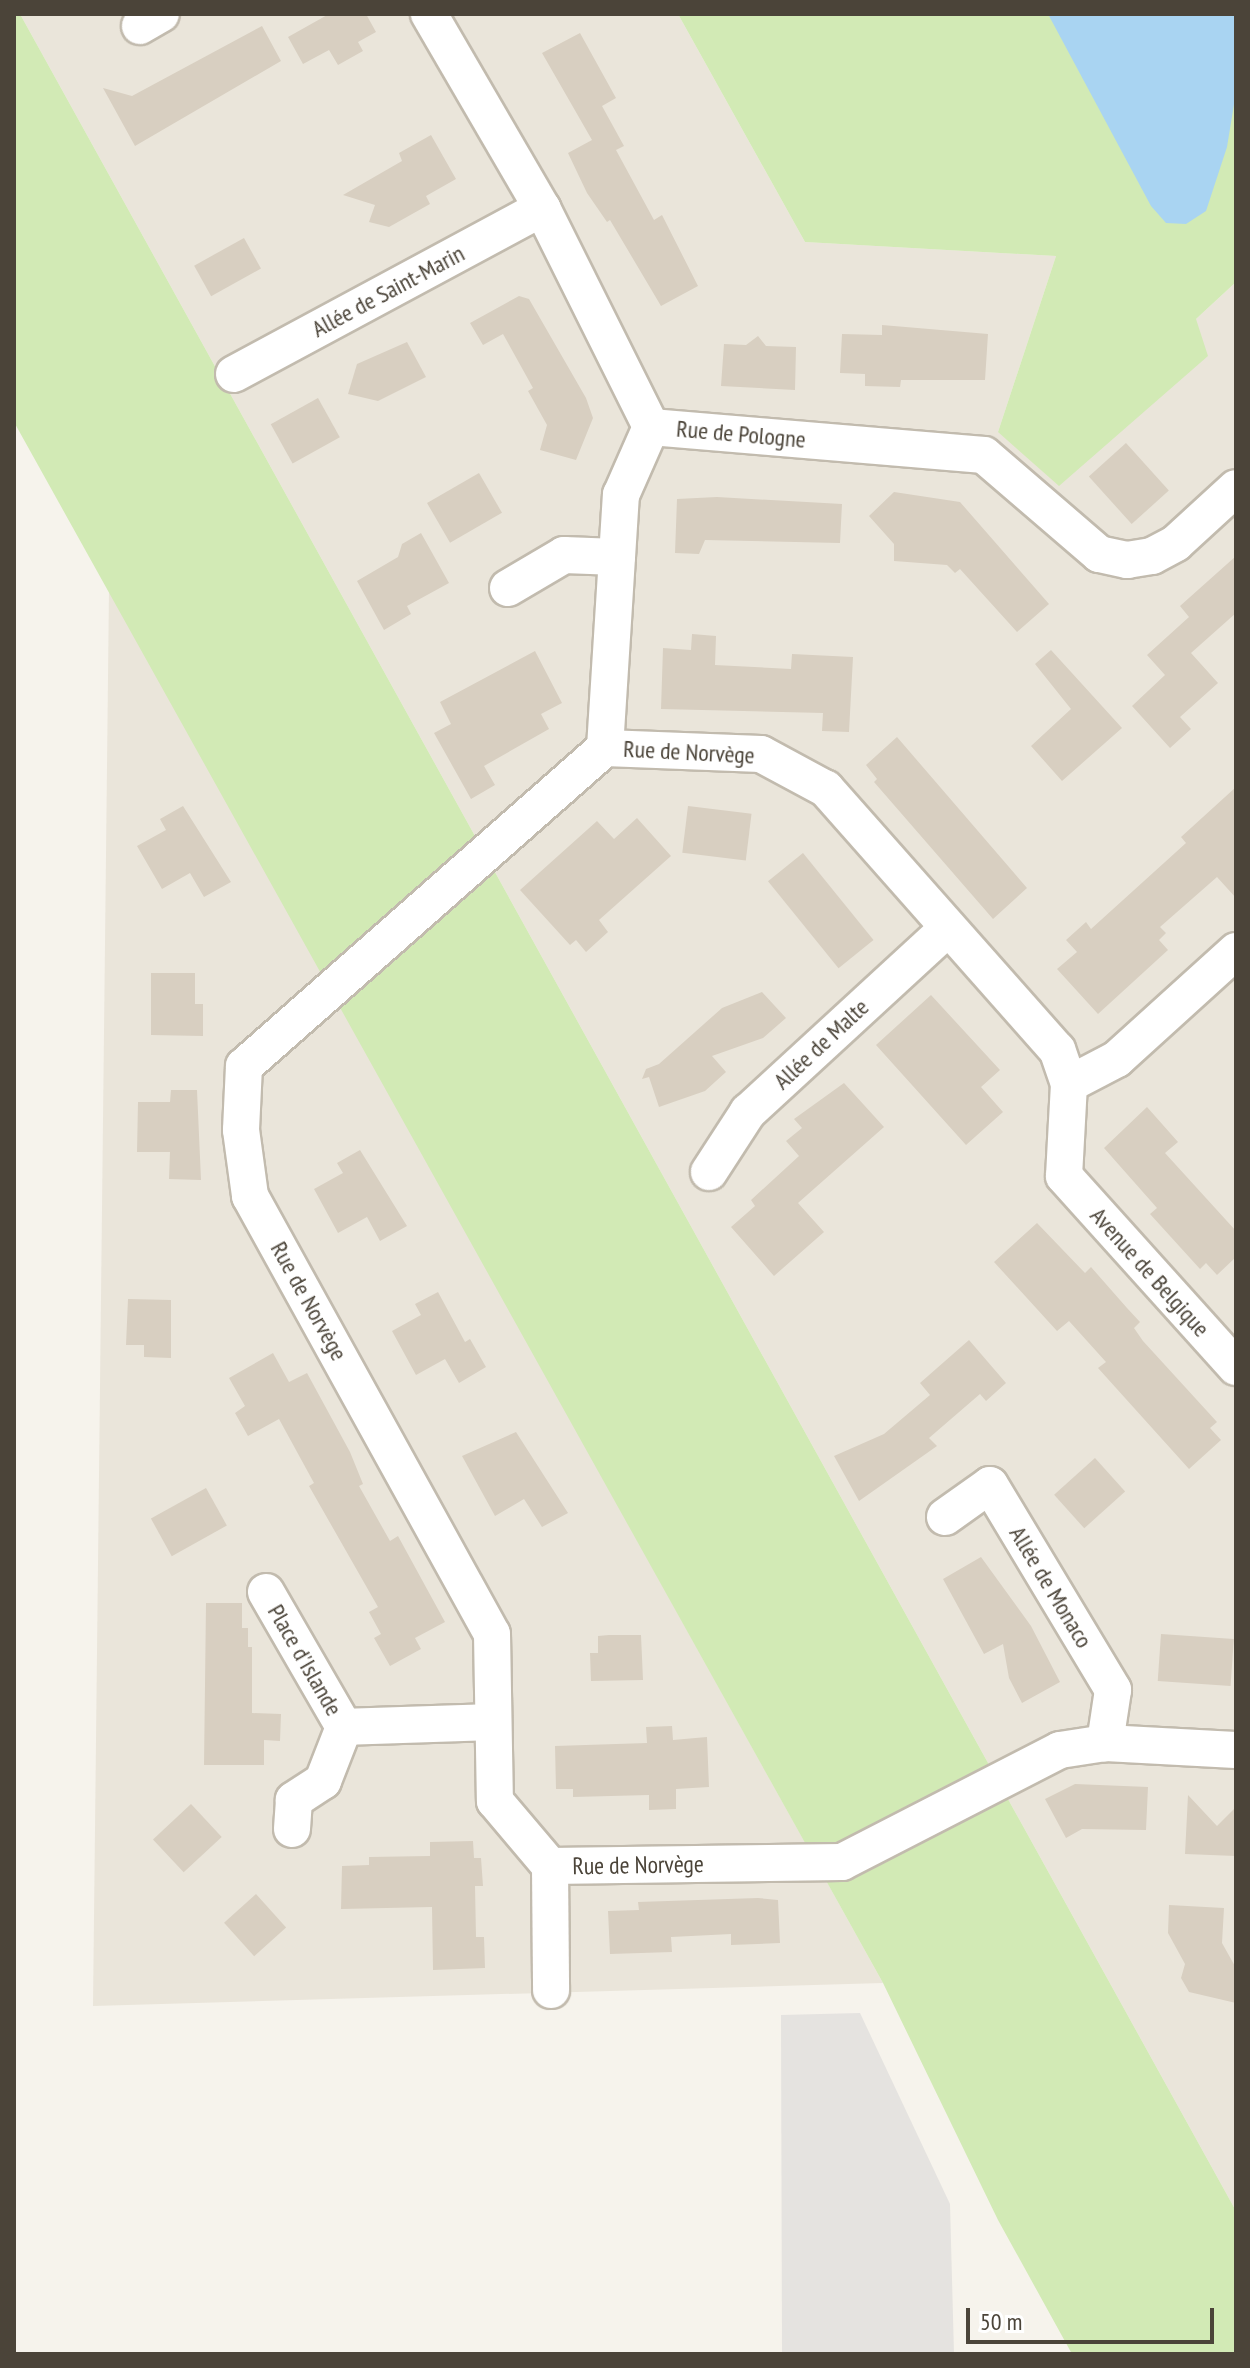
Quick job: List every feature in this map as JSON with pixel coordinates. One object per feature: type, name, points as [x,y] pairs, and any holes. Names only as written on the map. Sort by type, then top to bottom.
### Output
[{"type":"street","name":"Rue de Pologne","points":[[429,14],[542,208],[651,427],[984,455],[1099,554],[1127,560],[1152,556],[1176,543],[1236,488]]},
{"type":"street","name":"Allée de Saint-Marin","points":[[234,374],[542,208]]},
{"type":"street","points":[[605,748],[621,495],[651,427]]},
{"type":"street","points":[[508,588],[564,555],[617,557]]},
{"type":"street","name":"Rue de Norvège","points":[[1069,1084],[1057,1050],[826,789],[761,754],[605,748],[244,1066],[241,1130],[250,1196],[492,1634],[491,1722],[495,1801],[550,1866],[842,1862],[1002,1776],[1060,1750],[1105,1743],[1236,1750]]},
{"type":"street","name":"Allée de Malte","points":[[709,1172],[748,1112],[947,929]]},
{"type":"street","points":[[1069,1084],[1117,1059],[1236,951]]},
{"type":"street","name":"Avenue de Belgique","points":[[1069,1084],[1064,1176],[1236,1367]]},
{"type":"street","name":"Allée de Monaco","points":[[945,1517],[990,1485],[1113,1690],[1105,1743]]},
{"type":"street","name":"Place d'Islande","points":[[266,1592],[344,1727]]},
{"type":"street","name":"Place d'Islande","points":[[344,1727],[491,1722]]},
{"type":"street","name":"Place d'Islande","points":[[292,1829],[294,1800],[323,1781],[344,1727]]},
{"type":"street","points":[[550,1866],[551,1990]]},
{"type":"shaded area","points":[[20,14],[678,14],[805,242],[1056,256],[998,432],[1196,319],[1236,282],[1236,2211]]},
{"type":"shaded area","points":[[109,589],[883,1983],[93,2006]]},
{"type":"shaded area","points":[[860,2013],[950,2204],[954,2354],[782,2354],[781,2015]]},
{"type":"green space","points":[[14,14],[20,14],[1236,2211],[1236,2354],[1072,2354],[998,2220],[883,1983],[14,422]]},
{"type":"green space","points":[[678,14],[1236,14],[1236,282],[1196,319],[1208,356],[1059,486],[998,432],[1056,256],[805,242]]},
{"type":"water","points":[[1048,14],[1236,14],[1236,92],[1227,147],[1206,211],[1186,224],[1166,223],[1151,206]]},
{"type":"building","points":[[329,14],[366,14],[376,32],[358,42],[363,51],[338,65],[329,50],[303,64],[288,37]]},
{"type":"building","points":[[262,26],[281,61],[135,146],[103,88],[132,96]]},
{"type":"building","points":[[580,33],[616,98],[602,106],[624,146],[616,150],[654,220],[662,215],[698,286],[661,306],[610,220],[607,222],[587,193],[568,153],[592,140],[542,53]]},
{"type":"building","points":[[431,135],[456,179],[426,196],[430,204],[389,227],[369,222],[375,205],[343,195],[402,161],[399,153]]},
{"type":"building","points":[[244,238],[261,269],[211,296],[194,266]]},
{"type":"building","points":[[519,296],[529,299],[586,398],[593,418],[576,460],[540,450],[547,425],[528,391],[533,388],[503,334],[483,345],[470,323]]},
{"type":"building","points":[[882,325],[988,334],[985,380],[901,380],[900,387],[865,386],[865,374],[840,373],[842,334],[882,335]]},
{"type":"building","points":[[758,336],[766,346],[796,347],[795,390],[721,386],[724,344],[746,345]]},
{"type":"building","points":[[407,342],[426,377],[378,401],[348,394],[357,364]]},
{"type":"building","points":[[318,398],[340,437],[293,464],[271,424]]},
{"type":"building","points":[[1126,443],[1169,491],[1132,524],[1089,476]]},
{"type":"building","points":[[479,473],[502,513],[450,543],[427,503]]},
{"type":"building","points":[[894,492],[960,502],[1049,604],[1017,632],[960,569],[955,573],[947,565],[894,561],[894,544],[869,516]]},
{"type":"building","points":[[717,497],[842,504],[840,543],[705,540],[699,554],[675,553],[677,499]]},
{"type":"building","points":[[421,533],[449,583],[407,606],[411,614],[384,630],[357,581],[398,557],[402,544]]},
{"type":"building","points":[[1236,556],[1236,613],[1191,653],[1218,683],[1180,717],[1191,729],[1170,748],[1132,706],[1165,675],[1147,655],[1189,617],[1180,606]]},
{"type":"building","points":[[692,634],[716,636],[715,665],[791,669],[792,654],[853,657],[849,732],[822,731],[823,713],[661,709],[663,648],[691,650]]},
{"type":"building","points":[[1051,650],[1122,728],[1062,781],[1031,746],[1071,709],[1035,664]]},
{"type":"building","points":[[535,651],[562,703],[541,714],[549,729],[484,766],[495,785],[471,799],[434,733],[451,724],[440,702]]},
{"type":"building","points":[[897,737],[1027,888],[993,919],[874,782],[877,779],[866,765]]},
{"type":"building","points":[[1236,787],[1236,898],[1217,877],[1160,927],[1166,933],[1159,940],[1168,950],[1098,1014],[1057,969],[1077,952],[1066,940],[1086,922],[1091,929],[1186,843],[1181,837]]},
{"type":"building","points":[[183,806],[231,882],[204,897],[190,873],[162,889],[137,846],[166,830],[160,819]]},
{"type":"building","points":[[688,806],[752,814],[746,860],[682,853]]},
{"type":"building","points":[[637,818],[671,856],[599,920],[608,932],[586,952],[576,940],[570,945],[520,890],[597,821],[614,839]]},
{"type":"building","points":[[803,853],[873,940],[839,968],[768,881]]},
{"type":"building","points":[[151,973],[195,973],[195,1004],[203,1004],[203,1036],[151,1035]]},
{"type":"building","points":[[762,992],[786,1018],[763,1038],[712,1056],[726,1072],[705,1091],[659,1107],[649,1077],[642,1079],[646,1069],[659,1064],[722,1008]]},
{"type":"building","points":[[931,995],[1000,1070],[981,1087],[1003,1112],[966,1145],[876,1045]]},
{"type":"building","points":[[844,1083],[884,1127],[798,1203],[824,1232],[774,1276],[731,1227],[755,1206],[751,1200],[799,1156],[786,1141],[802,1128],[794,1119]]},
{"type":"building","points":[[171,1090],[197,1090],[201,1180],[169,1179],[170,1152],[137,1152],[138,1102],[170,1102]]},
{"type":"building","points":[[1147,1107],[1178,1142],[1165,1153],[1236,1231],[1236,1257],[1217,1275],[1206,1263],[1200,1269],[1150,1214],[1157,1208],[1104,1148]]},
{"type":"building","points":[[360,1150],[407,1226],[380,1241],[367,1217],[338,1233],[314,1189],[343,1173],[337,1163]]},
{"type":"building","points":[[1037,1223],[1085,1273],[1091,1267],[1140,1322],[1134,1328],[1143,1341],[1217,1422],[1210,1428],[1221,1440],[1189,1469],[1098,1368],[1106,1362],[1069,1321],[1057,1331],[994,1262]]},
{"type":"building","points":[[438,1292],[465,1342],[470,1339],[486,1367],[459,1383],[445,1359],[416,1375],[392,1331],[421,1315],[415,1304]]},
{"type":"building","points":[[128,1299],[171,1300],[171,1358],[144,1357],[144,1345],[126,1345]]},
{"type":"building","points":[[969,1340],[1006,1383],[986,1401],[980,1394],[929,1438],[937,1446],[859,1501],[834,1456],[884,1434],[930,1395],[920,1383]]},
{"type":"building","points":[[273,1353],[289,1382],[307,1373],[350,1452],[363,1484],[359,1486],[390,1541],[398,1536],[445,1622],[415,1638],[421,1649],[390,1666],[374,1638],[381,1634],[369,1612],[378,1607],[309,1486],[314,1483],[279,1419],[248,1436],[235,1413],[245,1406],[229,1378]]},
{"type":"building","points":[[516,1432],[568,1513],[542,1527],[524,1499],[495,1516],[462,1456]]},
{"type":"building","points":[[1095,1458],[1125,1491],[1084,1528],[1054,1495]]},
{"type":"building","points":[[206,1488],[227,1526],[172,1556],[151,1519]]},
{"type":"building","points":[[981,1557],[1031,1626],[1060,1682],[1022,1703],[1009,1678],[1003,1644],[984,1654],[943,1579]]},
{"type":"building","points":[[206,1603],[242,1603],[242,1628],[248,1628],[248,1647],[252,1647],[252,1713],[281,1714],[280,1741],[264,1740],[264,1765],[204,1765]]},
{"type":"building","points":[[1161,1634],[1234,1639],[1231,1686],[1158,1681]]},
{"type":"building","points":[[641,1635],[643,1680],[591,1681],[590,1653],[598,1653],[598,1636]]},
{"type":"building","points":[[672,1726],[673,1740],[707,1737],[709,1787],[676,1789],[676,1809],[649,1810],[649,1795],[573,1797],[573,1789],[556,1789],[555,1746],[647,1743],[646,1727]]},
{"type":"building","points":[[1075,1784],[1148,1787],[1146,1830],[1082,1829],[1066,1838],[1045,1799]]},
{"type":"building","points":[[1188,1795],[1217,1826],[1236,1807],[1236,1856],[1185,1854]]},
{"type":"building","points":[[191,1804],[222,1837],[184,1872],[153,1839]]},
{"type":"building","points":[[473,1841],[474,1858],[481,1858],[483,1886],[475,1886],[476,1937],[484,1937],[485,1968],[433,1970],[432,1907],[341,1909],[342,1866],[369,1865],[369,1857],[430,1856],[430,1842]]},
{"type":"building","points":[[256,1894],[286,1927],[254,1956],[224,1923]]},
{"type":"building","points":[[778,1900],[780,1943],[731,1945],[731,1934],[671,1937],[672,1952],[610,1954],[608,1911],[639,1910],[638,1902]]},
{"type":"building","points":[[1169,1905],[1224,1908],[1222,1943],[1236,1968],[1236,2003],[1189,1992],[1181,1978],[1185,1964],[1168,1933]]}]
